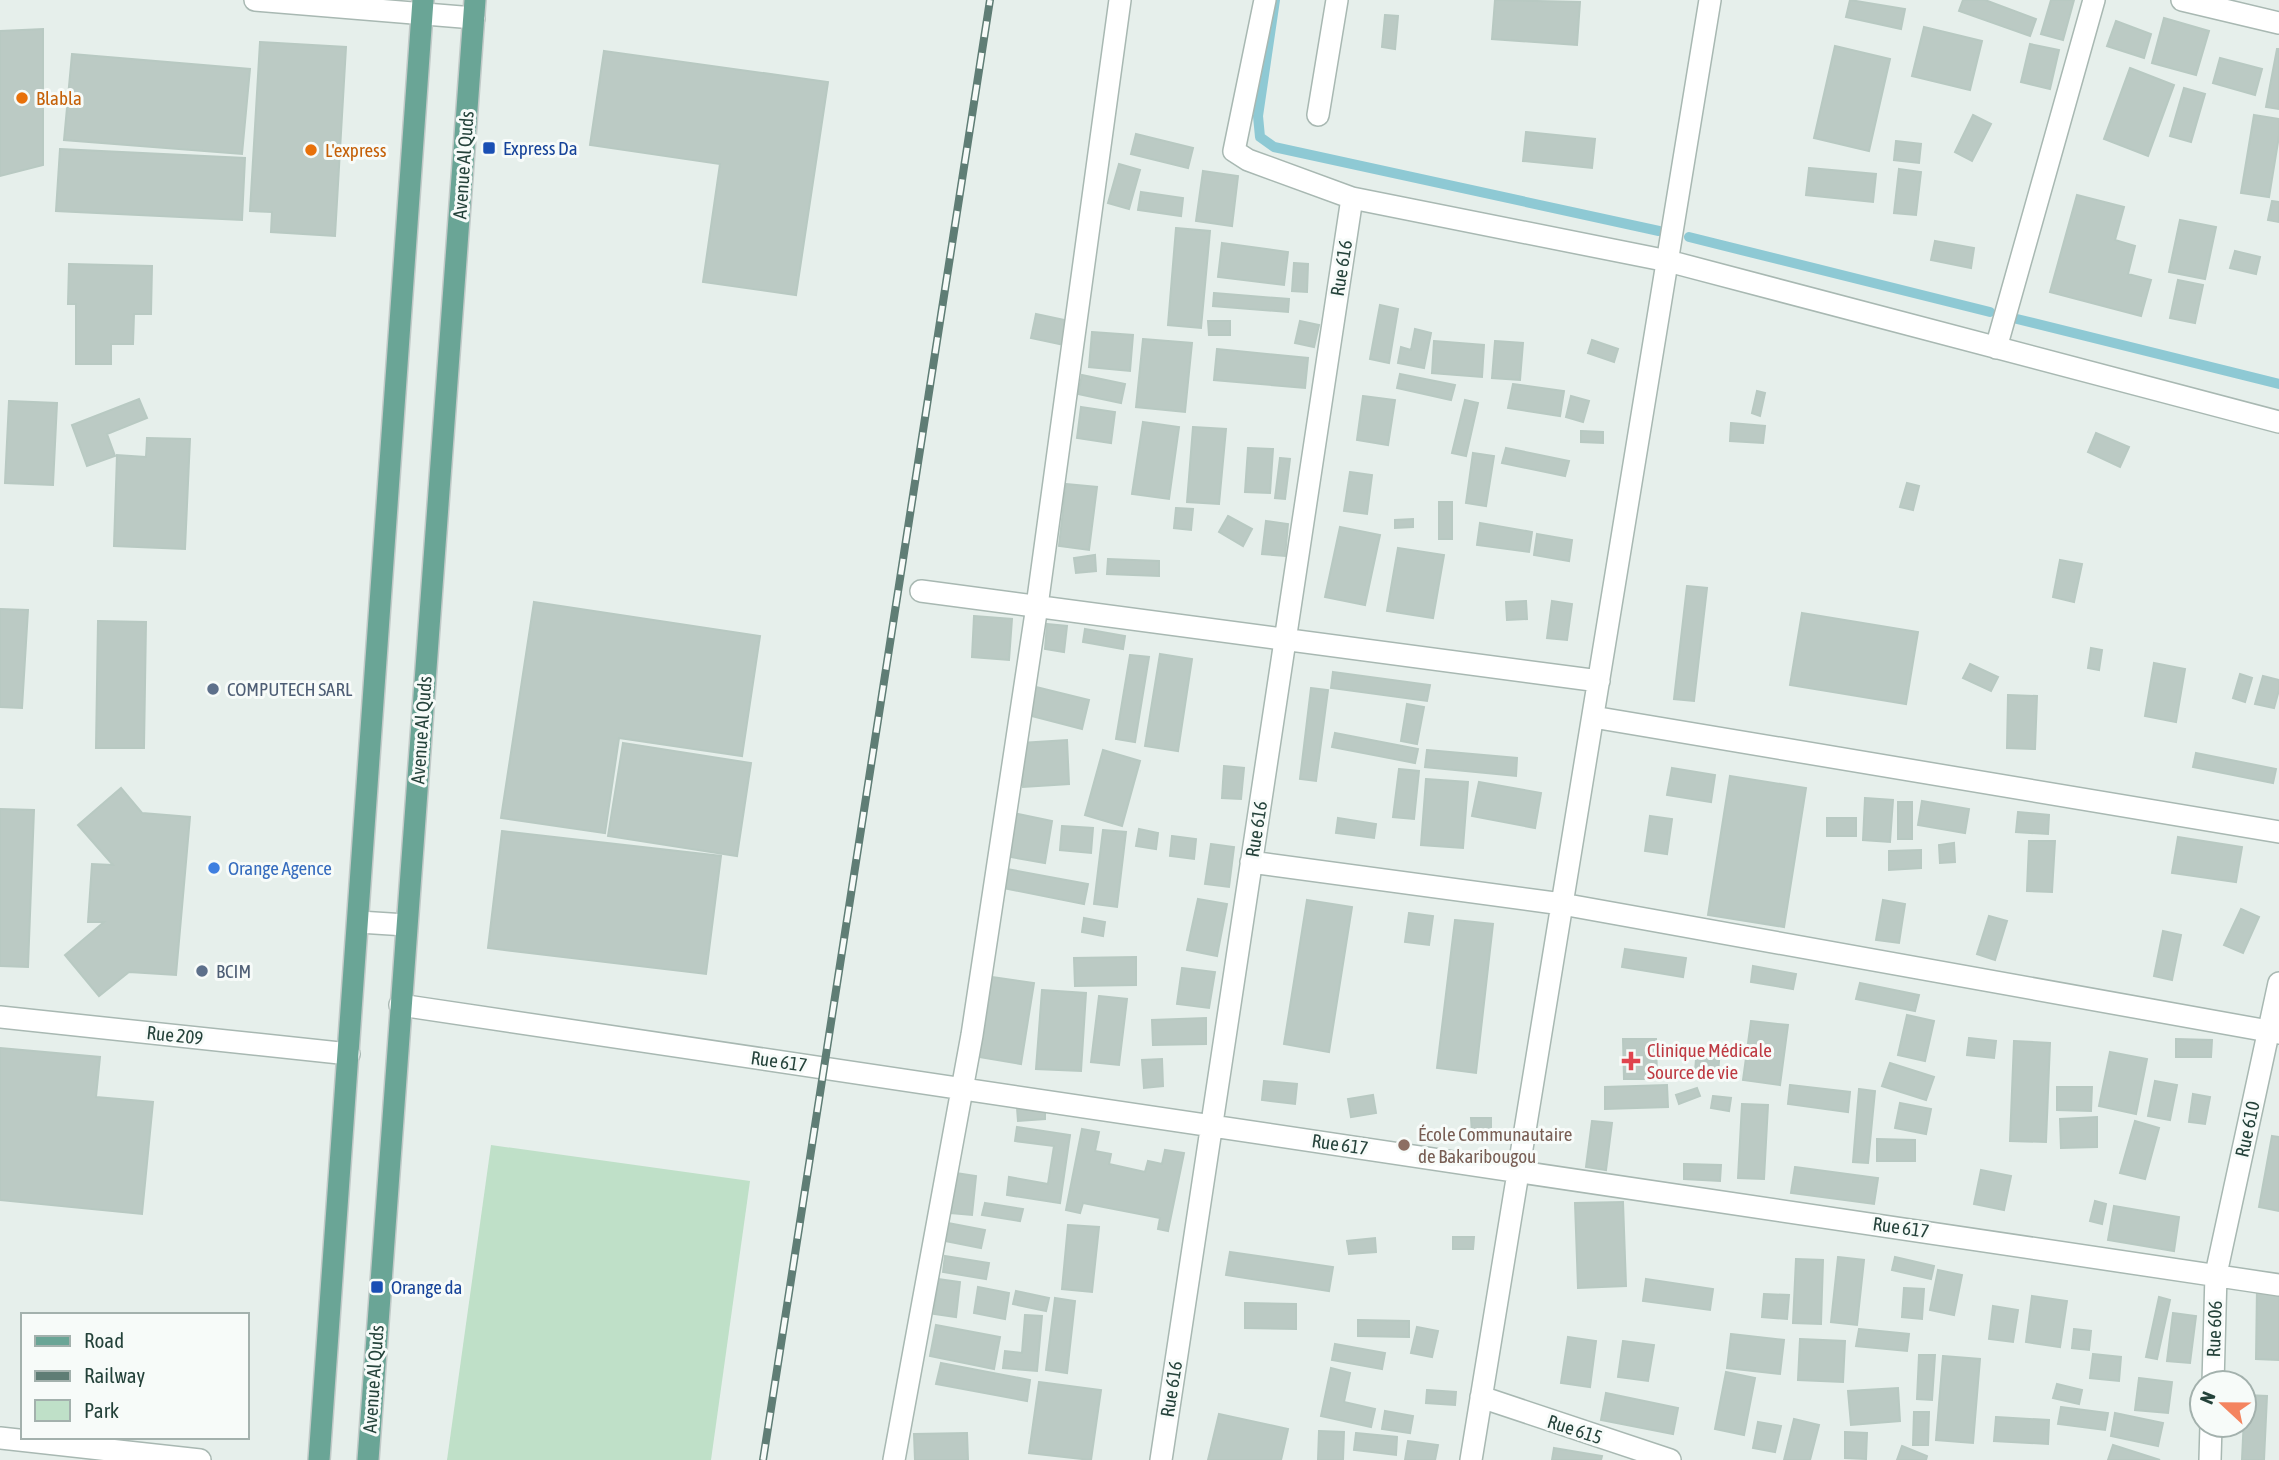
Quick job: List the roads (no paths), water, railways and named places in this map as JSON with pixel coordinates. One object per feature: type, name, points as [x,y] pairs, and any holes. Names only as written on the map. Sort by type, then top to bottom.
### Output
[{"type":"main road","points":[[319,1460],[422,7]]},
{"type":"main road","name":"Avenue Al Quds","points":[[368,1460],[475,9]]},
{"type":"street","points":[[255,0],[475,9]]},
{"type":"street","points":[[894,1460],[962,1088],[1037,606],[1120,0]]},
{"type":"street","points":[[1265,0],[1234,151],[1248,160],[1352,198],[1668,261],[2279,422]]},
{"type":"street","points":[[1318,116],[1337,0]]},
{"type":"street","points":[[1471,1460],[1710,0]]},
{"type":"street","points":[[1996,348],[2094,0]]},
{"type":"street","points":[[2182,0],[2279,23]]},
{"type":"street","name":"Rue 616","points":[[1161,1460],[1352,198]]},
{"type":"street","points":[[921,591],[1599,681]]},
{"type":"street","points":[[1593,717],[2279,832]]},
{"type":"street","points":[[1251,862],[1562,904],[2274,1032]]},
{"type":"street","points":[[359,922],[406,925]]},
{"type":"street","name":"Rue 610","points":[[2216,1274],[2274,1032],[2279,984]]},
{"type":"street","name":"Rue 617","points":[[400,1004],[2279,1285]]},
{"type":"street","name":"Rue 209","points":[[0,1017],[349,1054]]},
{"type":"street","name":"Rue 606","points":[[2213,1369],[2216,1274]]},
{"type":"street","name":"Rue 615","points":[[1481,1397],[1670,1460]]},
{"type":"street","points":[[0,1438],[200,1460]]},
{"type":"street","points":[[2210,1460],[2211,1439]]},
{"type":"waterway","points":[[1275,0],[1258,116],[1260,137],[1274,147],[1659,231]]},
{"type":"waterway","points":[[1689,237],[1990,312]]},
{"type":"waterway","points":[[2017,319],[2279,384]]},
{"type":"railway","points":[[763,1460],[990,0]]},
{"type":"place","name":"Blabla","points":[[22,98]]},
{"type":"place","name":"Express Da","points":[[489,148]]},
{"type":"place","name":"L'express","points":[[311,150]]},
{"type":"place","name":"COMPUTECH SARL","points":[[213,689]]},
{"type":"place","name":"Orange Agence","points":[[214,868]]},
{"type":"place","name":"BCIM","points":[[202,971]]},
{"type":"place","name":"Clinique Médicale Source de vie","points":[[1631,1061]]},
{"type":"place","name":"École Communautaire de Bakaribougou","points":[[1404,1145]]},
{"type":"place","name":"Orange da","points":[[377,1287]]}]
